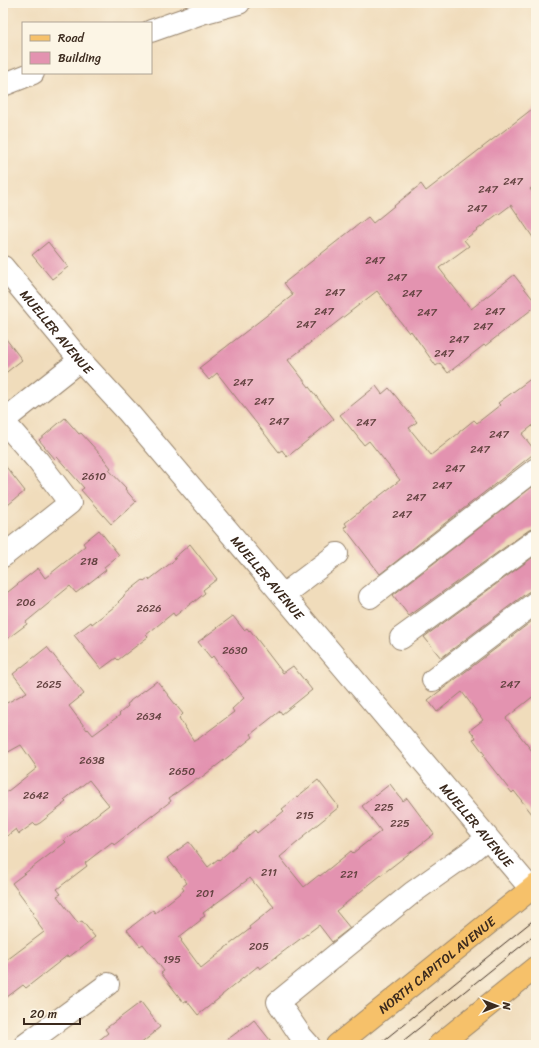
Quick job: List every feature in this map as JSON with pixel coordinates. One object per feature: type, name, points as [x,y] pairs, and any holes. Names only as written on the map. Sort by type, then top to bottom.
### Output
[{"type":"main road","name":"NORTH CAPITOL AVENUE","points":[[337,1045],[534,887]]},
{"type":"main road","points":[[439,1045],[536,967]]},
{"type":"street","points":[[152,31],[202,13],[239,3]]},
{"type":"street","points":[[3,85],[30,74]]},
{"type":"street","name":"MUELLER AVENUE","points":[[3,267],[80,360],[127,410],[487,838],[534,887]]},
{"type":"street","points":[[3,556],[70,503],[38,461],[3,421],[80,360]]},
{"type":"street","points":[[370,597],[536,469]]},
{"type":"street","points":[[402,638],[536,540]]},
{"type":"street","points":[[283,595],[337,554]]},
{"type":"street","points":[[433,680],[536,602]]},
{"type":"street","points":[[309,1045],[301,1036],[278,1002],[412,893],[470,852],[487,838]]},
{"type":"street","points":[[25,1045],[108,984]]},
{"type":"building","points":[[536,106],[536,184],[530,189],[536,197],[536,242],[511,205],[464,240],[469,246],[439,268],[471,309],[514,275],[536,303],[536,306],[448,373],[440,363],[436,366],[411,331],[409,333],[377,291],[288,360],[334,419],[287,457],[282,450],[279,452],[217,373],[209,380],[199,368],[293,295],[284,283],[368,217],[373,223],[421,184],[426,191]]},
{"type":"building","points":[[48,242],[68,267],[52,279],[32,255]]},
{"type":"building","points":[[3,335],[22,360],[3,375]]},
{"type":"building","points":[[536,375],[536,423],[522,434],[536,452],[380,574],[344,527],[347,526],[345,523],[400,480],[369,441],[364,445],[340,415],[376,386],[382,394],[389,388],[417,422],[409,428],[431,455],[474,420],[477,423],[500,405],[498,403]]},
{"type":"building","points":[[65,418],[100,454],[111,468],[109,470],[126,488],[125,489],[136,502],[111,524],[81,490],[84,488],[57,457],[55,459],[39,440]]},
{"type":"building","points":[[3,463],[25,491],[3,509]]},
{"type":"building","points":[[532,487],[536,492],[536,528],[529,530],[409,616],[393,595]]},
{"type":"building","points":[[99,530],[119,555],[104,567],[106,570],[76,593],[70,586],[26,622],[27,624],[3,642],[3,596],[38,568],[45,578],[85,546],[83,543]]},
{"type":"building","points":[[190,544],[217,579],[203,590],[205,593],[194,602],[175,616],[173,613],[146,635],[148,637],[118,660],[116,658],[101,669],[74,635],[91,622],[92,624],[119,603],[118,602],[124,595],[143,580],[144,581],[148,578],[149,580],[176,559],[174,558]]},
{"type":"building","points":[[536,555],[536,590],[528,592],[441,658],[424,637]]},
{"type":"building","points":[[233,616],[244,630],[247,628],[249,631],[250,630],[283,673],[293,666],[312,690],[282,714],[280,711],[251,734],[253,737],[198,780],[197,778],[169,798],[171,801],[114,845],[112,842],[85,863],[87,866],[57,889],[61,894],[57,896],[78,923],[82,921],[95,937],[69,957],[68,955],[26,988],[23,985],[3,1000],[3,963],[44,932],[32,914],[34,913],[12,883],[66,842],[64,840],[109,805],[89,780],[64,800],[66,802],[63,805],[40,823],[36,825],[34,823],[19,834],[16,829],[3,839],[3,795],[37,768],[21,745],[3,755],[3,705],[27,692],[13,674],[47,647],[84,694],[69,706],[87,730],[88,729],[93,735],[120,715],[119,714],[128,706],[127,704],[130,701],[157,681],[183,714],[179,718],[194,741],[234,712],[232,709],[244,698],[213,656],[211,658],[198,642]]},
{"type":"building","points":[[536,618],[536,694],[506,718],[536,756],[536,819],[514,791],[512,793],[483,756],[485,755],[473,739],[476,738],[470,730],[483,720],[462,692],[437,712],[428,700]]},
{"type":"building","points":[[318,780],[339,807],[280,857],[304,887],[351,851],[353,853],[381,831],[362,806],[390,784],[403,801],[407,798],[434,834],[336,911],[350,928],[332,942],[319,925],[260,969],[258,966],[198,1015],[187,1001],[184,1003],[161,973],[164,971],[143,944],[140,946],[127,930],[153,910],[155,913],[184,890],[182,887],[187,883],[167,858],[189,842],[208,867],[218,859],[219,860],[255,830],[257,833],[284,811],[282,809]],"holes":[[[250,878],[274,907],[249,927],[250,929],[201,968],[179,937],[201,920],[200,919],[205,916],[203,913]]]},
{"type":"building","points":[[141,1002],[160,1027],[154,1033],[139,1045],[93,1045],[108,1033],[105,1029]]},
{"type":"building","points":[[254,1020],[274,1045],[220,1045],[247,1026]]},
{"type":"tram line","points":[[378,1045],[536,918]]},
{"type":"tram line","points":[[398,1045],[536,934]]}]
